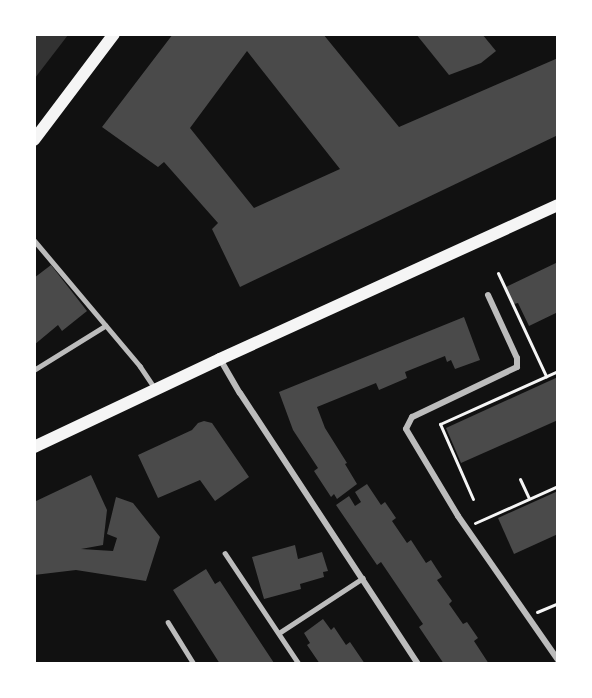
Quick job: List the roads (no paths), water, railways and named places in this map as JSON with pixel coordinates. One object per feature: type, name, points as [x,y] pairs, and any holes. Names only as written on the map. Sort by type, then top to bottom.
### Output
[{"type":"main road","points":[[34,140],[114,34]]},
{"type":"main road","points":[[34,447],[558,204]]},
{"type":"street","points":[[488,295],[517,358],[518,366],[411,417],[406,425],[408,434],[465,527],[558,660]]},
{"type":"street","points":[[220,359],[418,663]]},
{"type":"lane","points":[[35,243],[140,366],[156,389]]},
{"type":"lane","points":[[34,370],[105,326]]},
{"type":"lane","points":[[225,553],[299,663]]},
{"type":"lane","points":[[279,633],[363,578]]},
{"type":"lane","points":[[168,622],[194,663]]}]
